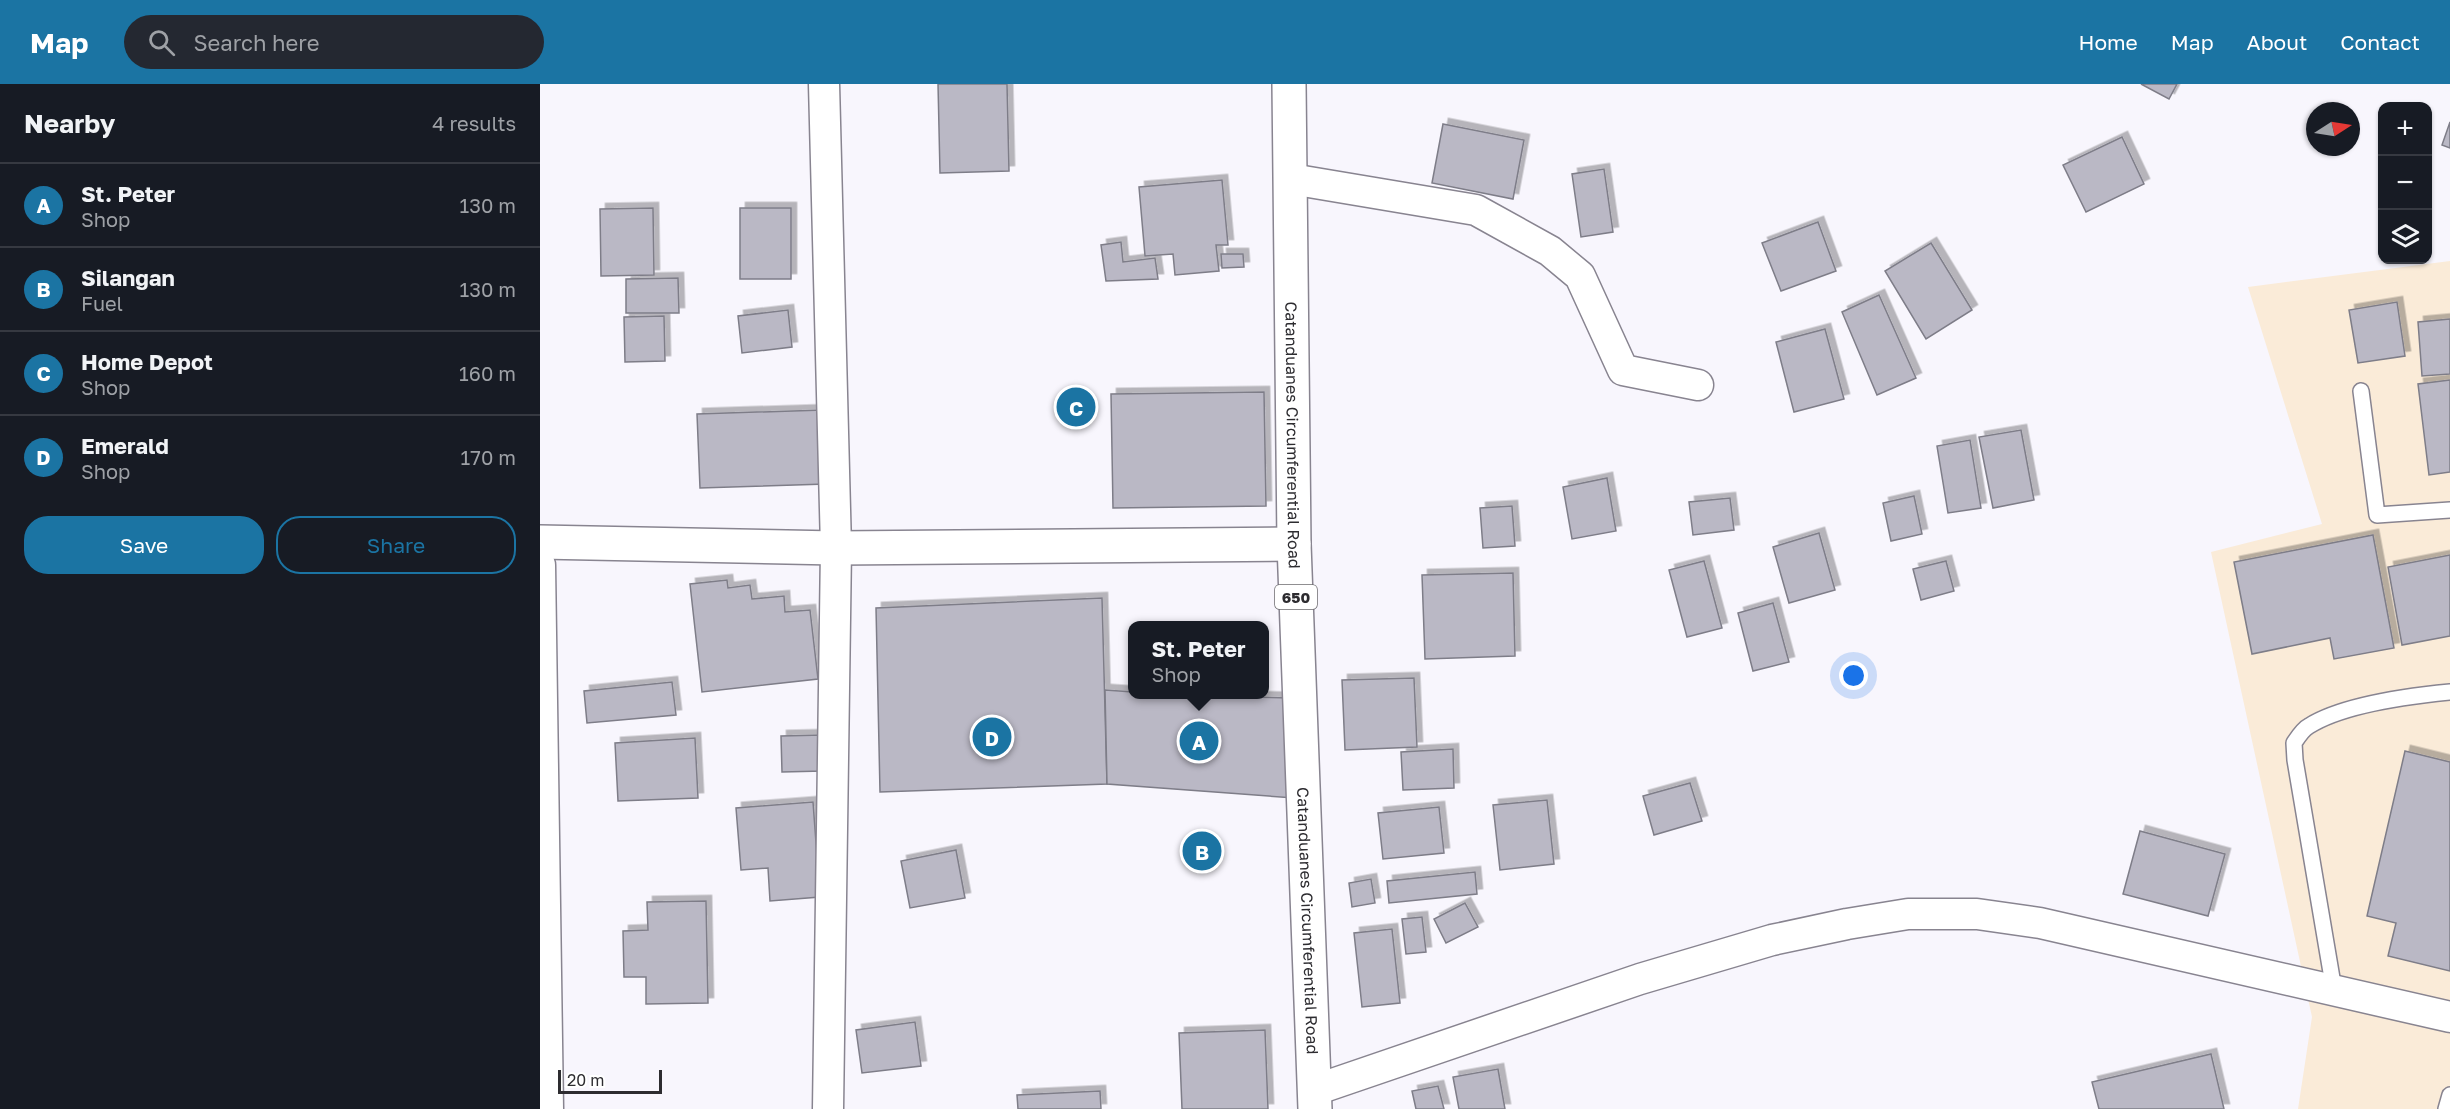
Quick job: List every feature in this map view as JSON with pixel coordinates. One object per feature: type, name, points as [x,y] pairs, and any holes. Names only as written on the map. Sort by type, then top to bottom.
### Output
[{"type":"main road","name":"Catanduanes Circumferential Road","points":[[1290,84],[1294,544],[1315,1100]]},
{"type":"main road","points":[[540,542],[836,548],[1294,544]]},
{"type":"street","points":[[824,84],[836,548],[828,1109]]},
{"type":"street","points":[[1292,179],[1476,210],[1551,252],[1580,276],[1623,370],[1698,385]]},
{"type":"street","points":[[540,565],[548,1109]]},
{"type":"street","points":[[1315,1100],[1629,983],[1772,940],[1908,914],[1977,914],[2040,923],[2450,1017]]},
{"type":"lane","points":[[2361,391],[2377,515],[2450,510]]},
{"type":"lane","points":[[2334,990],[2294,743],[2307,727],[2331,715],[2379,703],[2450,692]]},
{"type":"lane","points":[[2446,1109],[2450,1095]]},
{"type":"shaded area","points":[[2450,261],[2450,1109],[2298,1109],[2312,1017],[2211,552],[2322,524],[2248,287]]},
{"type":"building","points":[[938,84],[1007,84],[1009,171],[940,173]]},
{"type":"building","points":[[2141,84],[2177,84],[2169,99]]},
{"type":"building","points":[[2450,122],[2450,148],[2442,145]]},
{"type":"building","points":[[1443,124],[1524,140],[1513,199],[1432,183]]},
{"type":"building","points":[[2122,137],[2144,184],[2086,212],[2063,165]]},
{"type":"building","points":[[1604,169],[1613,232],[1581,237],[1572,174]]},
{"type":"building","points":[[1222,180],[1228,245],[1216,245],[1219,271],[1175,275],[1173,254],[1145,256],[1139,187]]},
{"type":"building","points":[[653,208],[654,275],[601,276],[600,209]]},
{"type":"building","points":[[740,208],[791,208],[791,279],[740,279]]},
{"type":"building","points":[[1818,222],[1836,271],[1781,291],[1762,243]]},
{"type":"building","points":[[1121,242],[1123,262],[1155,258],[1158,279],[1106,281],[1101,245]]},
{"type":"building","points":[[1931,243],[1972,310],[1926,339],[1885,271]]},
{"type":"building","points":[[1221,254],[1243,254],[1244,267],[1222,268]]},
{"type":"building","points":[[678,278],[679,313],[626,313],[626,279]]},
{"type":"building","points":[[1879,295],[1916,378],[1877,395],[1842,312]]},
{"type":"building","points":[[2397,302],[2405,356],[2358,363],[2349,310]]},
{"type":"building","points":[[788,310],[792,347],[742,353],[738,316]]},
{"type":"building","points":[[664,316],[665,361],[625,362],[624,317]]},
{"type":"building","points":[[2450,319],[2450,374],[2422,376],[2418,322]]},
{"type":"building","points":[[1825,329],[1844,399],[1794,412],[1776,342]]},
{"type":"building","points":[[2450,380],[2450,472],[2429,475],[2418,384]]},
{"type":"building","points":[[1264,392],[1266,506],[1113,508],[1111,394]]},
{"type":"building","points":[[823,410],[826,484],[700,488],[697,414]]},
{"type":"building","points":[[2021,430],[2034,500],[1993,508],[1979,437]]},
{"type":"building","points":[[1970,440],[1981,508],[1948,513],[1937,446]]},
{"type":"building","points":[[1607,478],[1616,531],[1572,539],[1563,487]]},
{"type":"building","points":[[1914,496],[1922,534],[1891,541],[1883,503]]},
{"type":"building","points":[[1730,498],[1734,530],[1693,535],[1689,502]]},
{"type":"building","points":[[1512,506],[1515,546],[1483,548],[1480,508]]},
{"type":"building","points":[[1819,533],[1835,590],[1789,603],[1773,547]]},
{"type":"building","points":[[2373,535],[2394,648],[2334,659],[2330,638],[2252,654],[2234,562]]},
{"type":"building","points":[[2450,555],[2450,636],[2402,645],[2388,567]]},
{"type":"building","points":[[1704,561],[1722,628],[1687,637],[1669,570]]},
{"type":"building","points":[[1946,561],[1954,591],[1921,600],[1913,569]]},
{"type":"building","points":[[1513,573],[1515,656],[1425,659],[1422,575]]},
{"type":"building","points":[[727,580],[728,588],[750,585],[752,599],[784,596],[785,612],[810,610],[818,679],[702,692],[690,584]]},
{"type":"building","points":[[1102,598],[1107,784],[880,792],[876,608]]},
{"type":"building","points":[[1773,603],[1789,662],[1753,671],[1738,613]]},
{"type":"building","points":[[1414,678],[1417,747],[1345,750],[1342,680]]},
{"type":"building","points":[[672,682],[676,715],[587,723],[584,691]]},
{"type":"building","points":[[1105,690],[1128,692],[1128,699],[1289,698],[1294,798],[1107,784]]},
{"type":"building","points":[[823,735],[823,771],[782,772],[781,736]]},
{"type":"building","points":[[695,738],[698,798],[618,801],[615,743]]},
{"type":"building","points":[[1453,749],[1454,788],[1403,790],[1401,752]]},
{"type":"building","points":[[2405,751],[2450,762],[2450,971],[2388,956],[2396,923],[2367,916]]},
{"type":"building","points":[[1690,783],[1702,821],[1654,835],[1643,796]]},
{"type":"building","points":[[1547,800],[1554,864],[1500,870],[1493,805]]},
{"type":"building","points":[[813,802],[820,897],[770,901],[768,868],[741,870],[736,808]]},
{"type":"building","points":[[1439,807],[1444,853],[1383,859],[1378,813]]},
{"type":"building","points":[[2140,831],[2225,854],[2208,916],[2123,894]]},
{"type":"building","points":[[956,850],[965,898],[910,908],[901,861]]},
{"type":"building","points":[[1475,872],[1477,894],[1389,903],[1387,881]]},
{"type":"building","points":[[1371,879],[1375,903],[1352,907],[1349,883]]},
{"type":"building","points":[[706,901],[708,1003],[646,1004],[646,977],[624,977],[623,931],[648,930],[647,902]]},
{"type":"building","points":[[1465,903],[1478,927],[1446,943],[1434,919]]},
{"type":"building","points":[[1422,917],[1426,952],[1406,954],[1402,919]]},
{"type":"building","points":[[1392,929],[1400,1003],[1362,1007],[1354,933]]},
{"type":"building","points":[[915,1022],[921,1066],[862,1073],[856,1030]]},
{"type":"building","points":[[1265,1030],[1268,1109],[1182,1109],[1179,1033]]},
{"type":"building","points":[[2211,1054],[2224,1109],[2099,1109],[2092,1082]]},
{"type":"building","points":[[1498,1069],[1505,1109],[1459,1109],[1453,1077]]},
{"type":"building","points":[[1438,1086],[1444,1109],[1416,1109],[1412,1091]]},
{"type":"building","points":[[1100,1091],[1101,1109],[1018,1109],[1017,1095]]},
{"type":"place","name":"Home Depot","points":[[1076,407]]},
{"type":"place","name":"Emerald","points":[[992,737]]},
{"type":"place","name":"St. Peter","points":[[1199,741]]},
{"type":"place","name":"Silangan","points":[[1202,851]]}]
